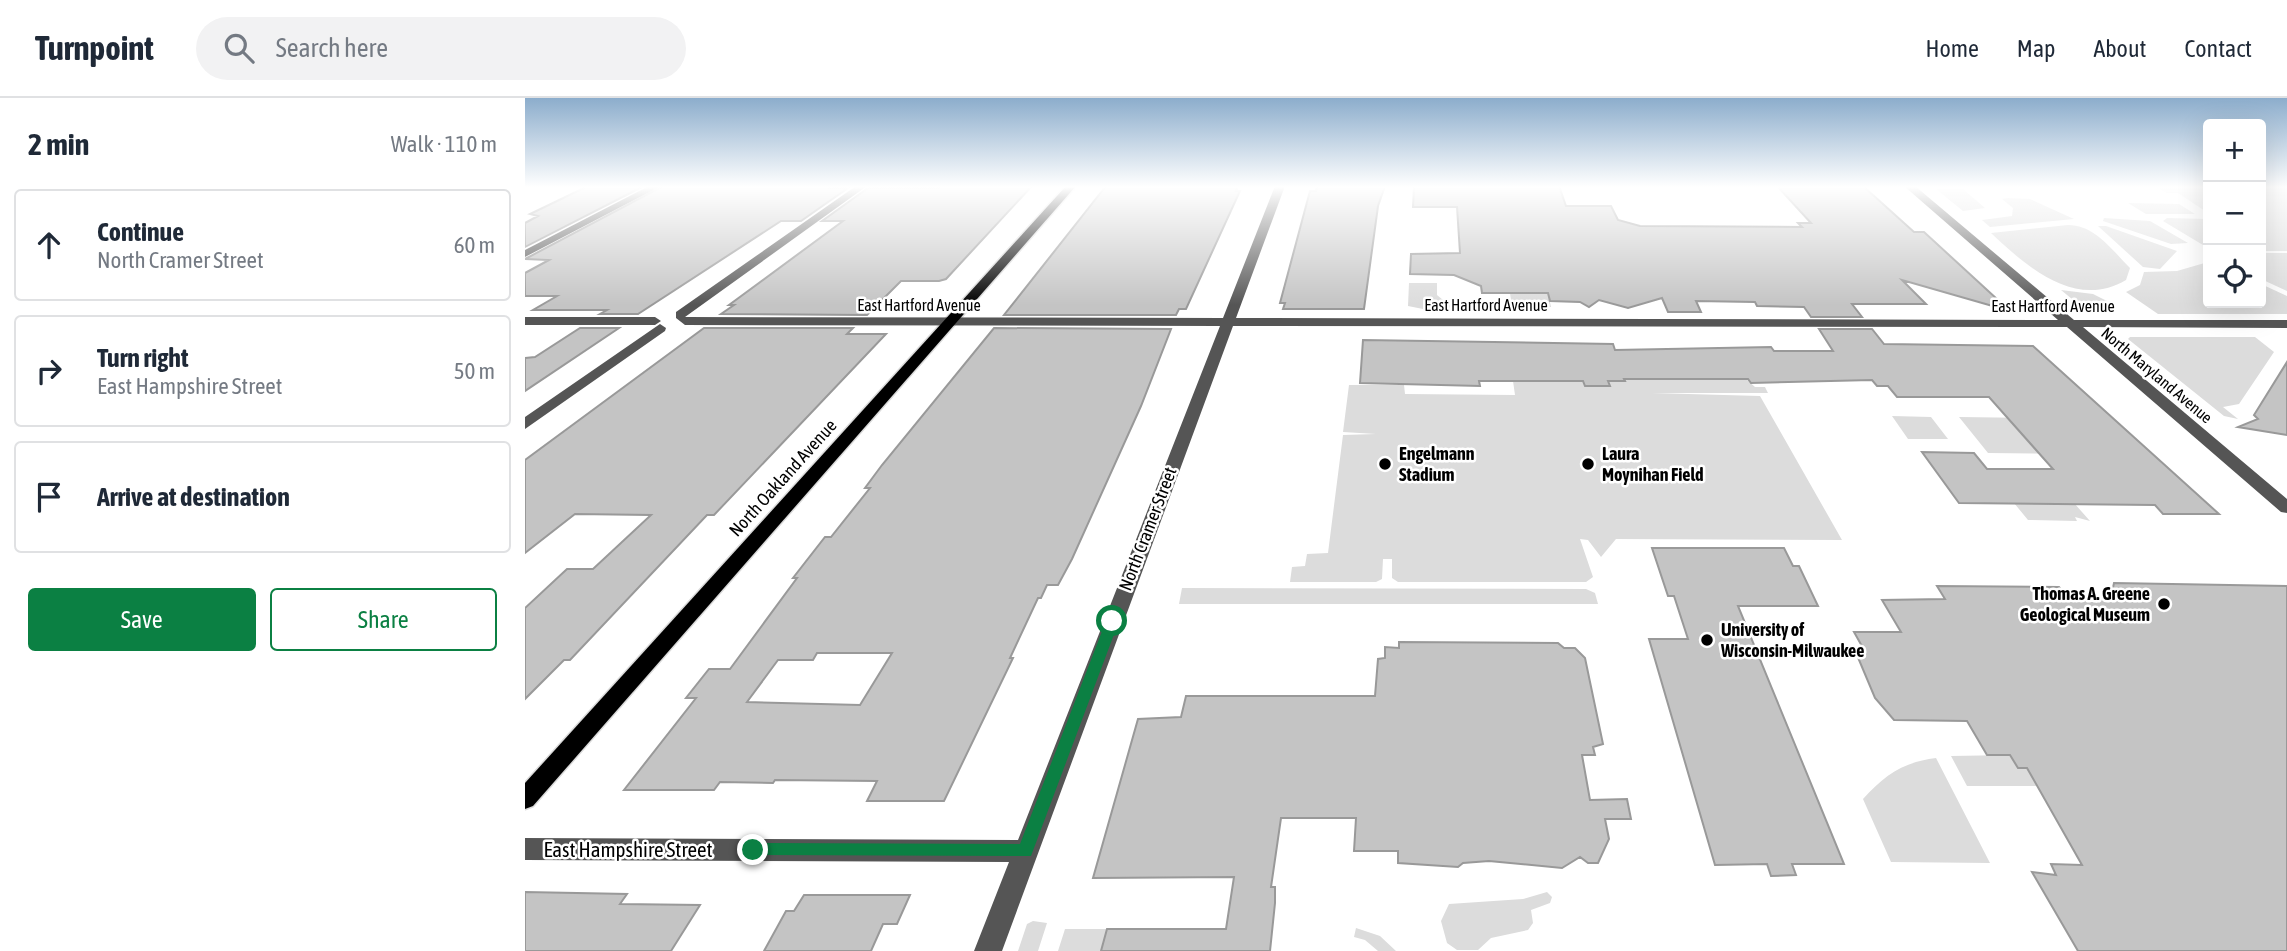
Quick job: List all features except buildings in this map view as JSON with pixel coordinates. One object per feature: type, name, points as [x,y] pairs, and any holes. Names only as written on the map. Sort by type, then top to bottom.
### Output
[{"type":"main road","name":"North Oakland Avenue","points":[[525,799],[1037,226]]},
{"type":"street","points":[[525,254],[579,226]]},
{"type":"street","points":[[525,321],[658,325],[683,318],[808,226]]},
{"type":"street","name":"North Cramer Street","points":[[988,951],[1265,226]]},
{"type":"street","name":"North Maryland Avenue","points":[[1956,226],[2287,508]]},
{"type":"street","name":"East Hartford Avenue","points":[[683,318],[950,323],[2287,324]]},
{"type":"street","points":[[525,424],[658,325]]},
{"type":"street","name":"East Hampshire Street","points":[[525,849],[1025,851]]},
{"type":"shaded area","points":[[2078,226],[2095,234],[2110,246],[2130,268],[2126,280],[2107,288],[2089,290],[2071,287],[2036,271],[1991,233]]},
{"type":"shaded area","points":[[2098,226],[2106,226],[2177,251],[2160,269],[2143,267]]},
{"type":"shaded area","points":[[2117,226],[2158,226],[2188,243],[2171,244]]},
{"type":"shaded area","points":[[2171,226],[2203,226],[2203,245]]},
{"type":"shaded area","points":[[2266,226],[2287,226],[2287,251],[2266,251]]},
{"type":"shaded area","points":[[2266,253],[2287,253],[2287,291],[2266,281]]},
{"type":"shaded area","points":[[2203,263],[2203,308],[2266,308],[2266,286],[2287,296],[2287,314],[2158,314],[2126,292],[2140,285],[2144,272],[2177,271]]},
{"type":"shaded area","points":[[1409,283],[1437,283],[1437,295],[1443,300],[1456,300],[1456,307],[1428,310],[1408,306]]},
{"type":"shaded area","points":[[2061,290],[2093,294],[2107,301],[2101,311],[2089,313]]},
{"type":"shaded area","points":[[1510,293],[1548,293],[1551,307],[1512,307]]},
{"type":"shaded area","points":[[2255,337],[2274,352],[2239,404],[2223,407],[2238,419],[2224,416],[2128,339]]},
{"type":"shaded area","name":"Laura Moynihan Field","points":[[1623,378],[1746,379],[1755,387],[1765,387],[1768,393],[1652,393],[1760,396],[1842,540],[1616,539],[1601,557],[1588,540],[1580,539],[1593,577],[1586,582],[1398,582],[1392,578],[1392,559],[1383,559],[1382,579],[1376,582],[1290,582],[1292,567],[1305,566],[1307,554],[1328,553],[1343,435],[1376,434],[1343,432],[1349,385],[1404,385],[1405,394],[1515,395],[1513,381],[1583,381],[1585,386],[1609,386],[1608,381],[1624,381]]},
{"type":"shaded area","points":[[1892,416],[1931,417],[1948,439],[1908,439]]},
{"type":"shaded area","points":[[1959,417],[2042,418],[2077,454],[1988,453]]},
{"type":"shaded area","points":[[2014,503],[2074,503],[2090,521],[2075,517],[2077,521],[2028,520]]},
{"type":"shaded area","points":[[1182,588],[1586,589],[1595,593],[1598,604],[1179,604]]},
{"type":"shaded area","points":[[2010,755],[2018,768],[2048,768],[2054,786],[1967,786],[1951,756]]},
{"type":"shaded area","points":[[1936,758],[1990,863],[1891,862],[1863,799],[1895,771]]},
{"type":"shaded area","points":[[1547,892],[1552,897],[1550,903],[1531,910],[1533,923],[1528,930],[1491,938],[1478,950],[1457,950],[1447,943],[1441,921],[1449,904],[1523,899]]},
{"type":"shaded area","points":[[1033,921],[1047,923],[1038,951],[1018,951],[1027,924]]},
{"type":"shaded area","points":[[1356,928],[1380,936],[1396,951],[1378,951],[1365,940],[1354,937]]},
{"type":"shaded area","points":[[1065,929],[1107,929],[1101,951],[1058,951]]},
{"type":"place","name":"Engelmann Stadium","points":[[1385,464]]},
{"type":"place","name":"Laura Moynihan Field","points":[[1588,464]]},
{"type":"place","name":"Thomas A. Greene Geological Museum","points":[[2164,604]]},
{"type":"place","name":"University of Wisconsin-Milwaukee","points":[[1707,640]]},
{"type":"route","points":[[753,850],[1025,851],[1112,621]]}]
